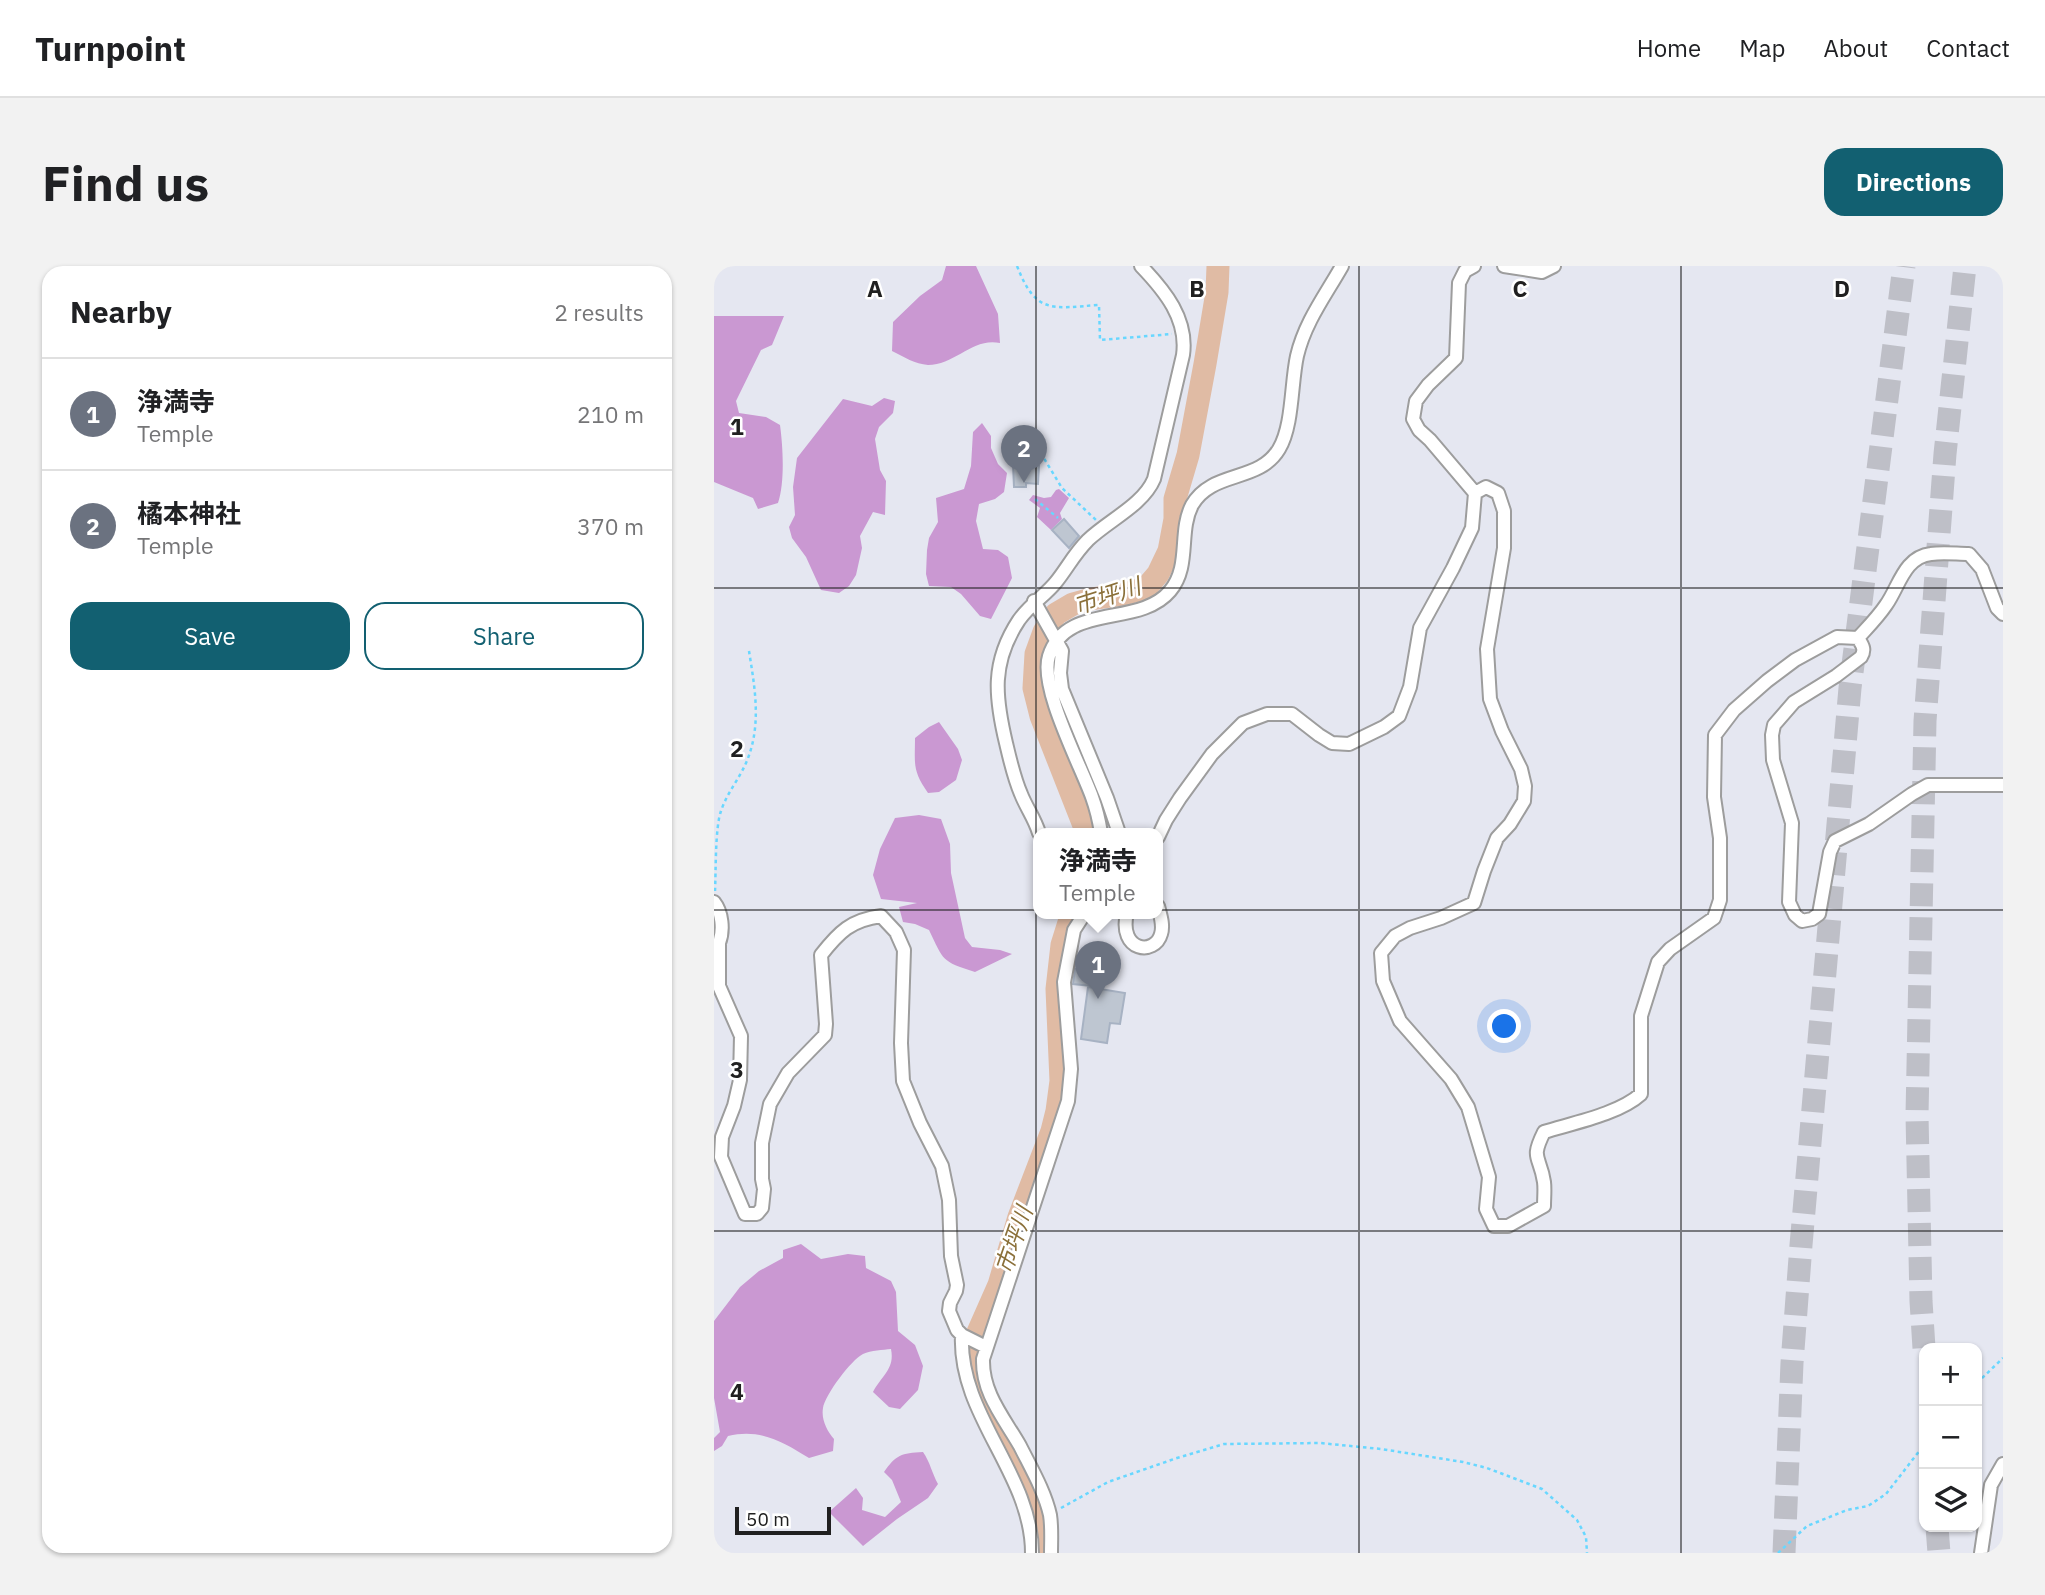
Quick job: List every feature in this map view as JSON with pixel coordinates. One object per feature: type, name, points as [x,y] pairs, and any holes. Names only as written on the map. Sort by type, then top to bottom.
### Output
[{"type":"street","points":[[1037,828],[1016,782],[997,700],[999,671],[1014,629],[1034,601],[1056,582],[1079,549],[1144,496],[1154,480],[1183,355],[1183,333],[1170,301],[1141,266]]},
{"type":"street","points":[[1100,828],[1093,800],[1049,685],[1049,656],[1056,642],[1069,630],[1086,621],[1141,610],[1165,597],[1179,578],[1187,520],[1198,497],[1218,481],[1261,468],[1278,452],[1287,429],[1295,367],[1303,336],[1318,304],[1342,266]]},
{"type":"street","points":[[1162,828],[1212,754],[1243,723],[1267,713],[1292,713],[1332,743],[1349,744],[1384,727],[1399,716],[1410,687],[1420,628],[1454,568],[1472,528],[1475,493],[1419,430],[1413,419],[1416,401],[1428,385],[1456,358],[1459,283],[1465,271],[1474,266]]},
{"type":"street","points":[[1504,266],[1542,272],[1554,266]]},
{"type":"street","points":[[1475,493],[1486,487],[1498,493],[1504,511],[1504,548],[1488,649],[1490,699],[1521,769],[1525,786],[1524,801],[1510,824],[1497,838],[1474,902],[1395,936],[1381,953],[1383,981],[1400,1021],[1451,1079],[1468,1107],[1489,1177],[1486,1209],[1493,1226],[1508,1226],[1544,1206],[1544,1182],[1536,1149],[1544,1132],[1617,1109],[1633,1102],[1641,1094],[1641,1016],[1658,962],[1670,949],[1714,918],[1720,900],[1720,838],[1714,797],[1715,735],[1734,710],[1795,660],[1837,637],[1858,638]]},
{"type":"street","points":[[1858,638],[1887,605],[1909,566],[1920,557],[1931,554],[1969,554],[1982,569],[1997,608],[2003,614]]},
{"type":"street","points":[[1034,601],[1062,656],[1062,689],[1117,828]]},
{"type":"street","points":[[1858,638],[1863,645],[1864,653],[1861,657],[1794,702],[1774,724],[1773,760],[1793,822],[1789,902],[1795,915],[1802,921],[1819,914],[1830,852],[1835,841],[1843,835],[1869,824],[1912,793],[1928,785],[2003,785]]},
{"type":"street","points":[[714,902],[720,909],[721,923],[719,986],[741,1036],[740,1080],[734,1106],[722,1137],[721,1157],[745,1214],[757,1214],[762,1208],[762,1143],[770,1104],[788,1073],[825,1035],[821,955],[833,939],[862,918],[880,916],[896,932],[904,950],[901,1043],[903,1081],[920,1123],[937,1153],[949,1200],[951,1256],[957,1285],[949,1311],[962,1335],[986,1347]]},
{"type":"street","points":[[1051,1553],[1050,1516],[1041,1490],[1019,1445],[993,1403],[983,1368],[986,1347],[1068,1101],[1071,1069],[1064,982],[1077,919]]},
{"type":"street","points":[[1126,919],[1125,929],[1128,939],[1137,946],[1148,947],[1157,942],[1161,933],[1161,919]]},
{"type":"street","points":[[962,1335],[962,1356],[979,1409],[1022,1497],[1031,1527],[1032,1553]]},
{"type":"street","points":[[979,1409],[993,1403]]},
{"type":"street","points":[[1981,1553],[1991,1485],[2003,1464]]},
{"type":"path","points":[[1017,266],[1023,281],[1041,303],[1066,307],[1099,305],[1100,340],[1183,333]]},
{"type":"path","points":[[1037,447],[1062,488],[1103,528]]},
{"type":"path","points":[[1035,499],[1058,518]]},
{"type":"path","points":[[714,902],[720,813],[746,764],[755,731],[755,702],[749,651]]},
{"type":"path","points":[[1982,1378],[2003,1358]]},
{"type":"path","points":[[1050,1516],[1108,1482],[1224,1444],[1320,1443],[1463,1462],[1488,1468],[1542,1489],[1577,1520],[1586,1537],[1587,1553]]},
{"type":"path","points":[[1777,1553],[1807,1526],[1847,1510],[1868,1506],[1886,1494],[1919,1451]]},
{"type":"shaded area","points":[[946,266],[976,266],[998,314],[1000,343],[981,344],[947,361],[928,365],[892,351],[893,322],[920,296],[942,280]]},
{"type":"shaded area","points":[[714,316],[784,316],[772,345],[761,350],[736,401],[739,413],[766,417],[780,425],[783,454],[778,503],[758,509],[753,498],[714,482]]},
{"type":"shaded area","points":[[884,398],[895,401],[893,413],[879,427],[875,439],[880,470],[886,481],[885,515],[873,512],[860,536],[862,548],[856,575],[849,586],[839,593],[821,590],[806,557],[792,538],[789,527],[795,515],[793,487],[797,458],[843,399],[872,406]]},
{"type":"shaded area","points":[[982,423],[991,436],[991,448],[998,464],[1007,473],[1004,492],[995,499],[979,504],[976,521],[983,549],[998,550],[1008,557],[1012,578],[991,619],[980,616],[961,594],[951,587],[929,586],[926,574],[929,538],[938,522],[936,498],[964,489],[971,466],[973,432]]},
{"type":"shaded area","points":[[1059,489],[1069,498],[1060,513],[1062,519],[1051,530],[1037,517],[1040,508],[1029,500],[1033,495],[1051,497]]},
{"type":"shaded area","points":[[939,722],[958,749],[962,760],[956,780],[939,792],[928,793],[916,767],[915,738]]},
{"type":"shaded area","points":[[919,815],[941,819],[950,844],[951,873],[965,938],[972,947],[1012,954],[975,972],[956,965],[941,954],[929,930],[903,922],[899,907],[917,903],[881,899],[873,875],[880,849],[895,818]]},
{"type":"shaded area","points":[[801,1244],[821,1259],[848,1254],[865,1256],[866,1268],[891,1281],[896,1292],[898,1331],[915,1345],[923,1366],[918,1390],[900,1409],[889,1407],[873,1392],[889,1367],[891,1349],[866,1353],[846,1370],[825,1402],[823,1416],[834,1439],[833,1451],[809,1458],[771,1438],[740,1434],[728,1436],[722,1446],[714,1451],[714,1438],[720,1432],[714,1398],[714,1321],[740,1287],[759,1271],[783,1258],[783,1250]]},
{"type":"shaded area","points":[[923,1452],[938,1484],[928,1498],[863,1546],[829,1512],[856,1488],[863,1498],[862,1510],[885,1517],[901,1502],[892,1480],[884,1472],[900,1456]]},
{"type":"building","points":[[1013,465],[1039,466],[1038,484],[1026,483],[1026,487],[1014,487]]},
{"type":"building","points":[[1064,519],[1079,536],[1069,548],[1052,530]]},
{"type":"building","points":[[1075,969],[1093,972],[1091,986],[1073,984]]},
{"type":"building","points":[[1088,987],[1125,993],[1120,1024],[1110,1023],[1107,1043],[1081,1039]]},
{"type":"waterway","name":"市坪川","points":[[1085,828],[1041,716],[1034,688],[1036,654],[1044,632],[1056,614],[1073,604],[1146,588],[1158,574],[1169,551],[1175,519],[1175,499],[1188,455],[1205,364],[1217,292],[1218,266]]},
{"type":"waterway","name":"市坪川","points":[[1042,1553],[1039,1511],[981,1401],[972,1360],[976,1337],[999,1285],[1019,1217],[1057,1111],[1061,1081],[1057,989],[1062,945],[1070,919]]},
{"type":"tunnel","points":[[1784,1553],[1792,1363],[1801,1245],[1850,688],[1904,266]]},
{"type":"tunnel","points":[[1924,1343],[1917,1115],[1925,721],[1945,454],[1965,266]]},
{"type":"tunnel","points":[[1937,1532],[1939,1553]]},
{"type":"place","name":"橘本神社","points":[[1024,483]]},
{"type":"place","name":"浄満寺","points":[[1098,999]]}]
